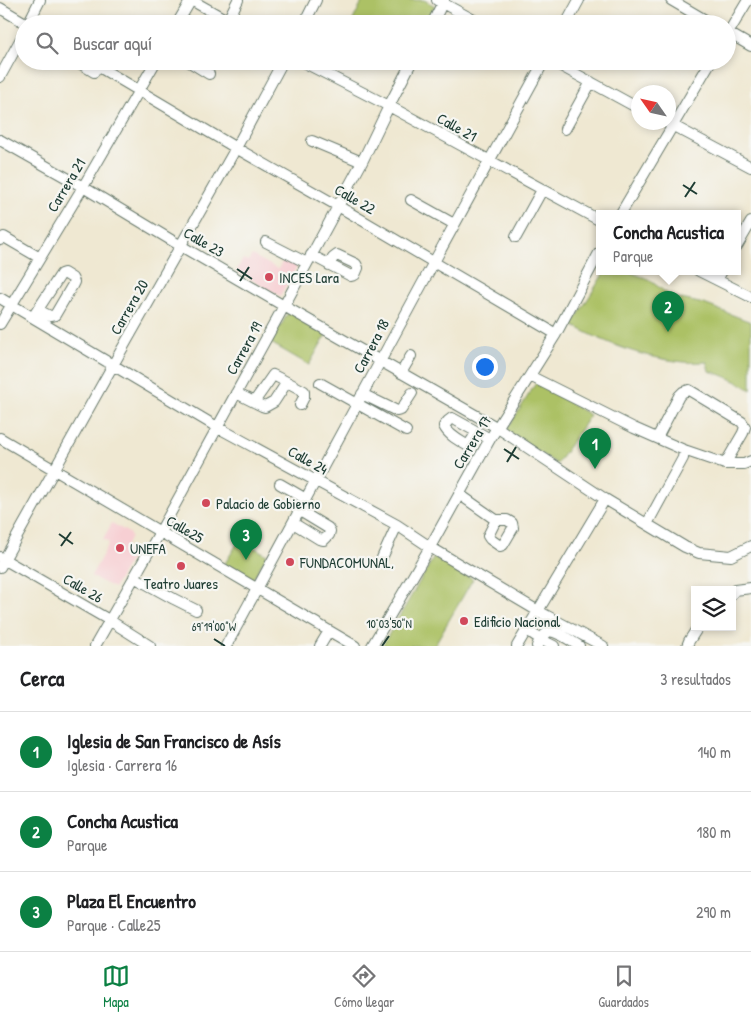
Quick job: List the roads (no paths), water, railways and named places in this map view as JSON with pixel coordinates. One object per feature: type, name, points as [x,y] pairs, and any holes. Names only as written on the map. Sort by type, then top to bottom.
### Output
[{"type":"street","points":[[32,15],[40,0]]},
{"type":"street","points":[[182,15],[191,0],[218,15]]},
{"type":"street","points":[[233,15],[238,0]]},
{"type":"street","points":[[308,15],[316,0]]},
{"type":"street","points":[[571,15],[579,0]]},
{"type":"street","points":[[671,0],[697,15]]},
{"type":"street","points":[[736,20],[748,0]]},
{"type":"street","points":[[436,15],[441,1],[465,15]]},
{"type":"street","points":[[0,8],[15,17]]},
{"type":"street","points":[[0,16],[15,25]]},
{"type":"street","points":[[736,38],[751,46]]},
{"type":"street","points":[[0,77],[15,48]]},
{"type":"street","points":[[93,70],[137,94]]},
{"type":"street","points":[[102,70],[137,94]]},
{"type":"street","name":"Carrera 21","points":[[0,324],[151,70]]},
{"type":"street","points":[[203,70],[209,74]]},
{"type":"street","name":"Carrera 20","points":[[1,561],[279,70]]},
{"type":"street","name":"Calle 21","points":[[319,70],[596,218]]},
{"type":"street","name":"Carrera 19","points":[[95,646],[284,306],[362,162],[407,70]]},
{"type":"street","name":"Carrera 18","points":[[226,646],[539,70]]},
{"type":"street","points":[[569,70],[631,104]]},
{"type":"street","points":[[676,115],[705,70]]},
{"type":"street","points":[[565,129],[591,82]]},
{"type":"street","name":"Calle 22","points":[[137,94],[338,206],[556,334]]},
{"type":"street","points":[[676,127],[751,167]]},
{"type":"street","points":[[623,210],[667,130]]},
{"type":"street","name":"Calle 23","points":[[0,140],[284,306],[498,428],[605,499],[685,547],[699,553],[731,556],[751,546]]},
{"type":"street","points":[[312,141],[362,162]]},
{"type":"street","points":[[516,237],[542,190]]},
{"type":"street","points":[[411,200],[454,224]]},
{"type":"street","points":[[741,239],[751,222]]},
{"type":"street","points":[[0,240],[4,237],[40,258]]},
{"type":"street","points":[[266,242],[329,265]]},
{"type":"street","name":"Carrera 17","points":[[372,646],[490,439],[556,334],[596,259]]},
{"type":"street","points":[[719,275],[751,298]]},
{"type":"street","name":"Calle 24","points":[[0,298],[36,314],[113,365],[217,427],[398,526],[538,611],[603,646]]},
{"type":"street","points":[[402,373],[411,356]]},
{"type":"street","points":[[254,402],[272,375],[304,391],[304,397],[300,405]]},
{"type":"street","points":[[530,376],[634,428],[684,450],[724,464],[744,464],[751,461]]},
{"type":"street","points":[[236,393],[265,407],[274,402],[287,382]]},
{"type":"street","points":[[320,383],[397,411],[400,411],[412,393]]},
{"type":"street","points":[[657,438],[679,396],[689,390],[742,422],[745,427],[724,464]]},
{"type":"street","points":[[360,399],[406,431]]},
{"type":"street","points":[[477,432],[490,439]]},
{"type":"street","name":"Calle25","points":[[0,438],[355,646]]},
{"type":"street","points":[[647,524],[683,458],[684,450]]},
{"type":"street","points":[[280,484],[306,499]]},
{"type":"street","points":[[459,494],[496,520]]},
{"type":"street","points":[[517,646],[605,499]]},
{"type":"street","points":[[293,523],[319,539],[324,540],[329,535],[330,531],[328,528],[300,511]]},
{"type":"street","points":[[382,558],[398,526]]},
{"type":"street","name":"Calle 26","points":[[1,561],[109,620],[150,646]]},
{"type":"street","points":[[134,576],[174,600],[196,610]]},
{"type":"street","points":[[736,590],[751,588]]},
{"type":"street","points":[[527,630],[538,642],[554,646]]},
{"type":"street","points":[[320,646],[329,631]]},
{"type":"street","points":[[538,642],[549,631],[552,631],[579,646]]},
{"type":"street","points":[[687,646],[696,631]]},
{"type":"place","name":"INCES Lara","points":[[269,277]]},
{"type":"place","name":"Concha Acustica","points":[[668,332]]},
{"type":"place","name":"Iglesia de San Francisco de Asís","points":[[595,469]]},
{"type":"place","name":"Palacio de Gobierno","points":[[206,503]]},
{"type":"place","name":"UNEFA","points":[[120,548]]},
{"type":"place","name":"Plaza El Encuentro","points":[[246,560]]},
{"type":"place","name":"FUNDACOMUNAL,","points":[[290,562]]},
{"type":"place","name":"Teatro Juares","points":[[181,566]]},
{"type":"place","name":"Edificio Nacional","points":[[464,621]]}]
